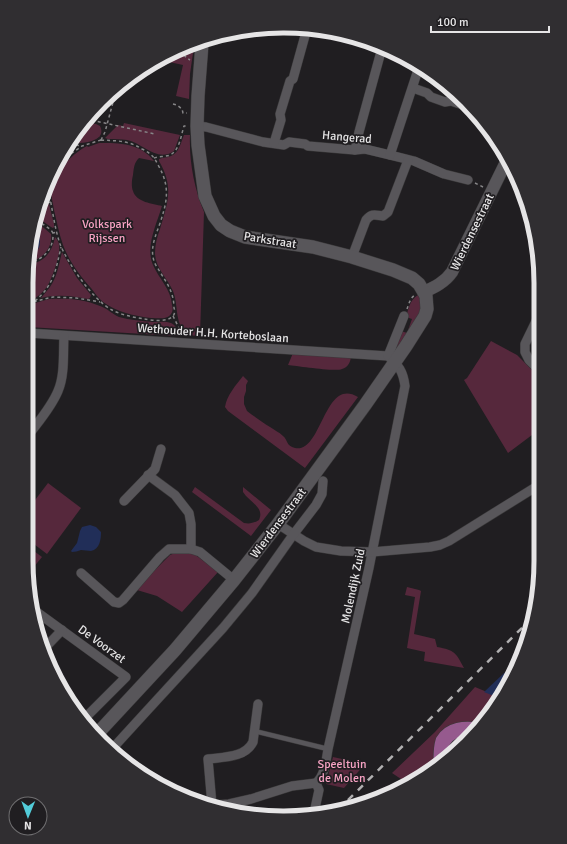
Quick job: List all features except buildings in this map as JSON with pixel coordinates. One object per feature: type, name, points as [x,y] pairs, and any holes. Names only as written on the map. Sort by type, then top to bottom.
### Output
[{"type":"main road","name":"Parkstraat","points":[[202,47],[197,126],[198,144],[205,196],[212,212],[221,225],[230,232],[245,237],[313,247],[394,270],[412,278],[424,292]]},
{"type":"main road","name":"Wierdensestraat","points":[[100,731],[175,650],[234,580],[278,524],[366,405],[391,360],[425,316],[427,303],[424,292]]},
{"type":"main road","points":[[441,755],[443,741],[448,734],[463,729],[469,729]]},
{"type":"main road","points":[[448,750],[449,744],[452,740],[456,737],[463,736]]},
{"type":"street","points":[[274,143],[281,120],[280,114],[290,81],[293,79],[305,34]]},
{"type":"street","points":[[355,150],[381,53]]},
{"type":"street","points":[[390,155],[417,72]]},
{"type":"street","points":[[413,88],[427,92],[431,97],[445,102],[451,101],[458,103]]},
{"type":"street","name":"Hangerad","points":[[197,126],[263,142],[284,145],[289,142],[305,144],[308,146],[355,150],[364,149],[414,161],[444,174],[468,180]]},
{"type":"street","points":[[352,257],[366,220],[369,216],[383,216],[388,212],[408,160]]},
{"type":"street","name":"Wierdensestraat","points":[[424,292],[444,282],[452,272],[492,190],[505,167]]},
{"type":"street","name":"Wierdensestraat","points":[[391,360],[404,316]]},
{"type":"street","points":[[534,325],[525,344],[525,352],[529,360],[534,365]]},
{"type":"street","name":"Wethouder H.H. Korteboslaan","points":[[33,333],[194,344],[391,360]]},
{"type":"street","points":[[33,429],[59,390],[62,374],[64,336]]},
{"type":"street","name":"Molendijk Zuid","points":[[315,809],[319,790],[316,783],[320,780],[322,775],[328,749],[372,552],[405,386],[401,370],[391,360]]},
{"type":"street","points":[[124,501],[155,469],[161,449]]},
{"type":"street","points":[[148,475],[175,495],[189,512],[191,524],[191,549]]},
{"type":"street","name":"Wierdensestraat","points":[[115,746],[223,628],[252,593],[320,499],[323,481]]},
{"type":"street","points":[[278,524],[304,542],[316,547],[341,551],[372,552],[430,548],[449,541],[534,488]]},
{"type":"street","points":[[81,574],[114,602],[119,603],[160,556],[169,549],[191,549],[200,552],[234,580]]},
{"type":"street","name":"De Voorzet","points":[[39,614],[126,677],[87,716]]},
{"type":"street","points":[[48,645],[62,630]]},
{"type":"street","points":[[213,801],[208,759],[234,756],[251,746],[253,742],[258,704]]},
{"type":"street","points":[[227,804],[251,799],[292,786],[316,783]]},
{"type":"lane","points":[[254,731],[328,749]]},
{"type":"path","points":[[184,54],[194,63],[200,63]]},
{"type":"path","points":[[101,140],[105,132],[113,101]]},
{"type":"path","points":[[173,104],[182,108],[183,113],[189,113]]},
{"type":"path","points":[[93,120],[155,134]]},
{"type":"path","points":[[154,158],[169,155],[175,151],[184,126],[197,126]]},
{"type":"path","points":[[65,161],[72,153],[82,146],[101,140],[132,143],[154,158],[164,176],[166,191],[163,213],[152,254],[154,263],[171,292],[174,309],[173,316],[183,334],[194,344]]},
{"type":"path","points":[[75,145],[82,146]]},
{"type":"path","points":[[468,180],[492,190]]},
{"type":"path","points":[[49,195],[57,232],[62,247],[78,275],[100,302],[112,310],[130,316],[146,319],[166,320],[173,316]]},
{"type":"path","points":[[46,203],[51,202]]},
{"type":"path","points":[[34,261],[46,253],[52,244],[53,233],[41,223]]},
{"type":"path","points":[[53,233],[57,232]]},
{"type":"path","points":[[33,302],[46,289],[53,278],[62,247]]},
{"type":"path","points":[[404,316],[412,297],[424,292]]},
{"type":"path","points":[[33,302],[53,297],[61,297],[100,302]]},
{"type":"green space","points":[[193,50],[190,74],[189,99],[176,96],[183,65],[168,62]]},
{"type":"green space","points":[[91,123],[100,126],[100,136],[97,139],[76,143]]},
{"type":"green space","points":[[124,123],[180,135],[174,151],[162,155],[156,154],[127,140],[105,138],[118,125],[123,126]]},
{"type":"green space","points":[[184,135],[190,135],[190,155],[193,174],[197,194],[204,212],[200,336],[189,334],[180,326],[173,291],[157,264],[155,253],[156,241],[168,195],[167,179],[159,159],[174,155]]},
{"type":"green space","name":"Volkspark Rijssen","points":[[99,143],[129,145],[136,147],[154,161],[139,158],[137,160],[134,167],[132,187],[135,195],[141,200],[162,206],[153,235],[150,251],[155,270],[167,289],[171,299],[173,307],[171,314],[167,317],[151,318],[132,315],[120,311],[103,302],[75,268],[68,257],[58,228],[51,190],[62,167],[82,149],[87,146],[88,147]]},
{"type":"green space","points":[[46,204],[49,204],[54,224],[53,228],[42,220]]},
{"type":"green space","points":[[40,225],[51,234],[51,239],[46,252],[34,260],[35,252],[39,247],[40,240],[38,234]]},
{"type":"green space","points":[[55,237],[59,243],[59,249],[52,277],[42,293],[33,299],[34,264],[46,256],[54,243]]},
{"type":"green space","points":[[62,252],[77,278],[91,295],[90,298],[59,296],[41,298],[50,287],[54,279],[58,270]]},
{"type":"green space","points":[[418,295],[421,301],[421,314],[397,351],[393,350],[401,331],[407,333],[412,319],[406,317],[411,302]]},
{"type":"green space","points":[[49,299],[81,300],[103,307],[119,317],[127,319],[169,322],[177,328],[178,332],[177,336],[33,327],[33,304]]},
{"type":"green space","points":[[491,341],[517,355],[534,372],[534,434],[508,453],[464,380],[467,378]]},
{"type":"green space","points":[[293,353],[351,357],[346,367],[338,370],[288,365]]},
{"type":"green space","points":[[243,376],[248,381],[244,397],[244,404],[247,411],[280,433],[290,446],[295,448],[304,447],[311,440],[330,405],[338,397],[347,393],[358,397],[305,468],[228,411],[225,407],[230,394]]},
{"type":"green space","points":[[48,483],[81,508],[47,554],[33,543],[33,503]]},
{"type":"green space","points":[[195,487],[244,523],[259,520],[260,512],[256,505],[243,492],[243,487],[271,510],[251,536],[192,492]]},
{"type":"green space","points":[[33,550],[42,557],[33,567]]},
{"type":"green space","points":[[175,553],[193,553],[218,572],[182,612],[157,596],[137,590],[170,555]]},
{"type":"green space","points":[[407,587],[421,591],[414,634],[435,639],[437,647],[448,649],[454,653],[464,668],[424,661],[425,652],[407,648],[415,597],[405,595]]},
{"type":"green space","points":[[475,687],[495,695],[474,723],[461,724],[437,754],[435,760],[423,769],[403,780],[392,773],[435,732]]},
{"type":"green space","name":"Speeltuin de Molen","points":[[333,757],[365,764],[344,788],[326,784]]},
{"type":"water","points":[[38,234],[40,244],[35,251]]},
{"type":"water","points":[[90,525],[96,527],[101,532],[98,546],[91,551],[81,550],[72,552],[71,551],[77,543],[82,527]]},
{"type":"water","points":[[509,669],[494,696],[484,692]]},
{"type":"railway","points":[[345,803],[525,625]]}]
